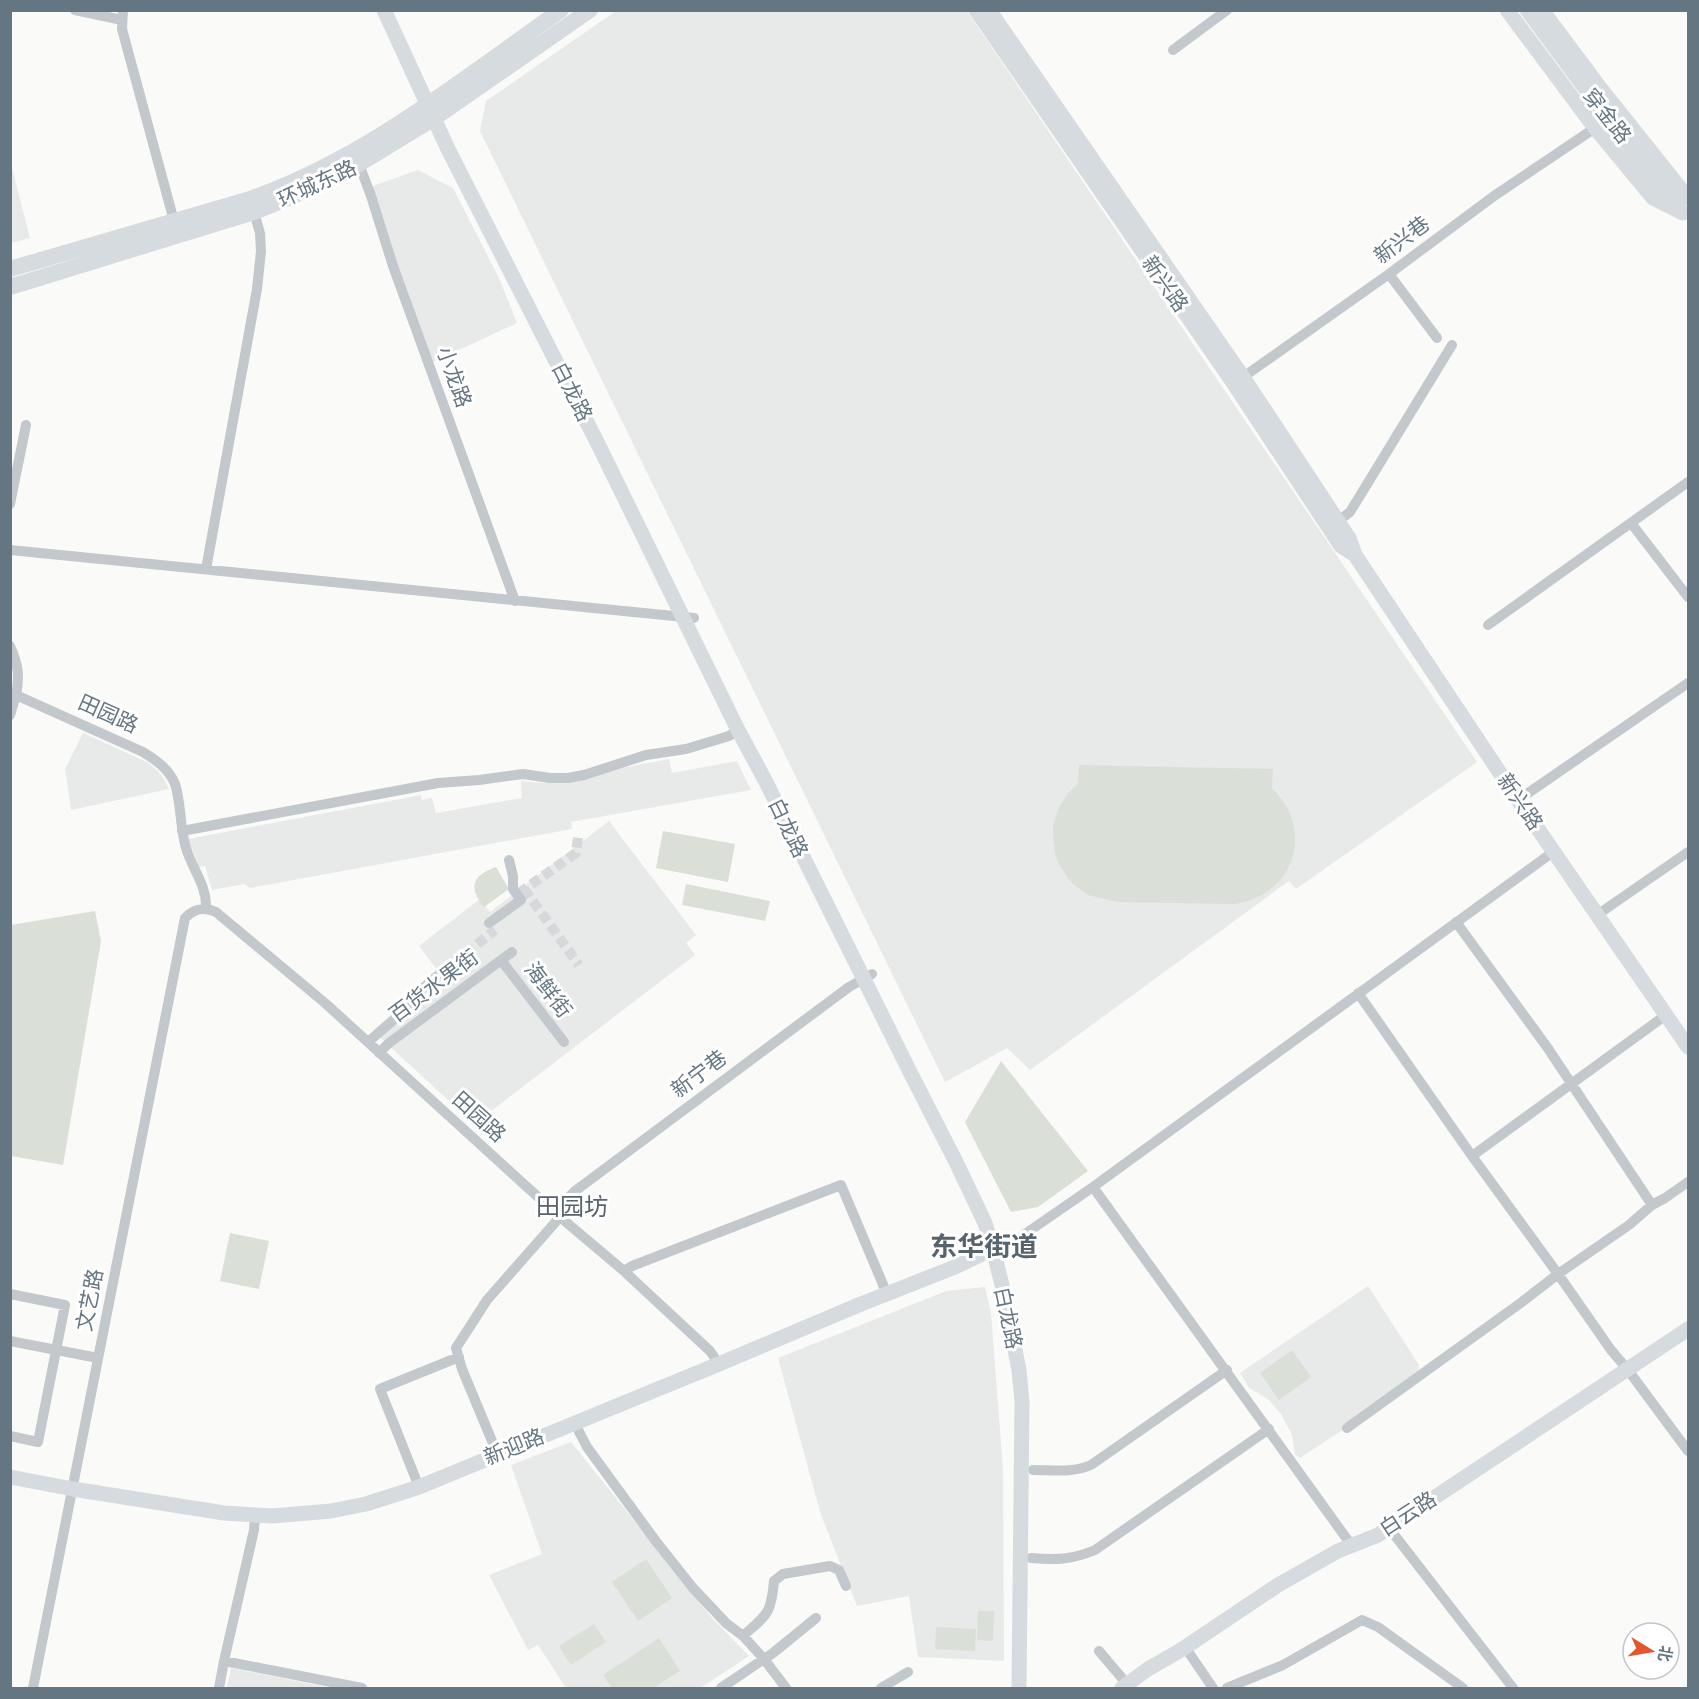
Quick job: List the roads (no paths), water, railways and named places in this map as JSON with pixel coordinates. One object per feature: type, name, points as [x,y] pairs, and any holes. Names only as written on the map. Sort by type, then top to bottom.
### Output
[{"type":"main road","name":"环城东路","points":[[10,286],[254,212],[300,193],[359,164],[561,10]]},
{"type":"main road","name":"环城东路","points":[[10,269],[247,200],[310,175],[434,109],[590,10]]},
{"type":"street","points":[[75,10],[123,15],[122,29],[174,221]]},
{"type":"street","name":"白龙路","points":[[384,10],[599,446],[688,617],[868,977],[998,1248],[1013,1287],[1033,1401],[1029,1689]]},
{"type":"street","name":"白龙路","points":[[395,10],[434,109]]},
{"type":"street","name":"新兴路","points":[[976,10],[1338,521],[1349,538],[1355,555],[1518,801],[1689,1047]]},
{"type":"street","name":"新兴路","points":[[990,10],[1238,381],[1341,546],[1355,555]]},
{"type":"street","points":[[1507,10],[1595,128],[1653,198],[1687,210]]},
{"type":"street","name":"穿金路","points":[[1527,10],[1605,115],[1687,210]]},
{"type":"street","name":"穿金路","points":[[1542,10],[1687,210]]},
{"type":"street","points":[[1173,50],[1223,12]]},
{"type":"street","name":"新兴巷","points":[[1238,381],[1389,274],[1494,195],[1595,128]]},
{"type":"street","name":"小龙路","points":[[359,164],[393,266],[516,601]]},
{"type":"street","points":[[206,569],[257,289],[261,251],[260,233],[254,212]]},
{"type":"street","points":[[1389,274],[1437,338]]},
{"type":"street","points":[[1338,521],[1350,512],[1452,345]]},
{"type":"street","points":[[10,504],[26,425]]},
{"type":"street","points":[[1488,625],[1689,482]]},
{"type":"street","points":[[1631,523],[1689,597]]},
{"type":"street","points":[[10,550],[688,617]]},
{"type":"street","name":"白龙路","points":[[688,617],[738,730],[868,977]]},
{"type":"street","points":[[10,646],[17,661],[19,679],[10,715]]},
{"type":"street","points":[[1518,801],[1689,683]]},
{"type":"street","name":"田园路","points":[[16,694],[158,761],[175,784],[186,849],[203,888],[207,900],[206,908],[216,912],[325,1003],[557,1215],[624,1271],[710,1351],[719,1364]]},
{"type":"street","points":[[182,831],[438,783],[523,774],[568,778],[646,756],[686,749],[729,736],[738,730]]},
{"type":"street","points":[[998,1248],[1022,1236],[1093,1187],[1553,852]]},
{"type":"street","points":[[1597,915],[1689,852]]},
{"type":"street","points":[[489,923],[520,900],[513,889],[509,860]]},
{"type":"street","name":"文艺路","points":[[33,1689],[185,918],[191,912],[206,908]]},
{"type":"street","points":[[1456,922],[1546,1047],[1652,1205]]},
{"type":"street","name":"百货水果街","points":[[380,1053],[389,1043],[512,952]]},
{"type":"street","name":"海鲜街","points":[[501,960],[564,1042]]},
{"type":"street","points":[[368,1042],[396,1018],[423,988],[442,972]]},
{"type":"street","name":"新宁巷","points":[[459,1357],[456,1348],[487,1300],[575,1191],[849,987],[868,977]]},
{"type":"street","points":[[1358,993],[1611,1350],[1689,1451]]},
{"type":"street","points":[[1472,1156],[1666,1015]]},
{"type":"street","points":[[1347,1428],[1629,1225],[1652,1205],[1689,1182]]},
{"type":"street","points":[[624,1271],[841,1185],[887,1294]]},
{"type":"street","points":[[1093,1187],[1352,1545]]},
{"type":"street","name":"白龙路","points":[[998,1248],[1019,1370],[1022,1402],[1019,1689]]},
{"type":"street","name":"新迎路","points":[[10,1477],[73,1490],[205,1511],[255,1516],[331,1511],[366,1504],[419,1487],[998,1248]]},
{"type":"street","points":[[10,1294],[65,1305],[38,1442],[10,1436]]},
{"type":"street","name":"白云路","points":[[1124,1687],[1278,1585],[1338,1551],[1378,1535],[1689,1329]]},
{"type":"street","points":[[10,1341],[98,1358]]},
{"type":"street","points":[[419,1487],[380,1389],[459,1357],[498,1453]]},
{"type":"street","points":[[1033,1470],[1071,1471],[1091,1465],[1227,1370]]},
{"type":"street","points":[[574,1422],[586,1447],[693,1588],[726,1623],[743,1636],[764,1659],[786,1689]]},
{"type":"street","points":[[1031,1558],[1070,1559],[1095,1550],[1269,1429]]},
{"type":"street","points":[[219,1689],[254,1530],[255,1516]]},
{"type":"street","points":[[1389,1528],[1513,1689]]},
{"type":"street","points":[[743,1636],[767,1614],[772,1604],[774,1581],[783,1574],[830,1566],[839,1570],[846,1586]]},
{"type":"street","points":[[721,1689],[816,1618]]},
{"type":"street","points":[[1227,1689],[1283,1665],[1362,1620],[1378,1627],[1463,1689]]},
{"type":"street","points":[[1185,1647],[1213,1689]]},
{"type":"street","points":[[1099,1651],[1124,1687]]},
{"type":"street","points":[[224,1661],[362,1689]]},
{"type":"street","points":[[881,1689],[908,1672]]},
{"type":"tunnel","points":[[519,893],[576,853],[578,837]]},
{"type":"tunnel","points":[[524,889],[579,965]]},
{"type":"tunnel","points":[[442,972],[495,930]]},
{"type":"district","name":"田园坊","points":[[572,1207]]},
{"type":"district","name":"东华街道","points":[[984,1247]]}]
